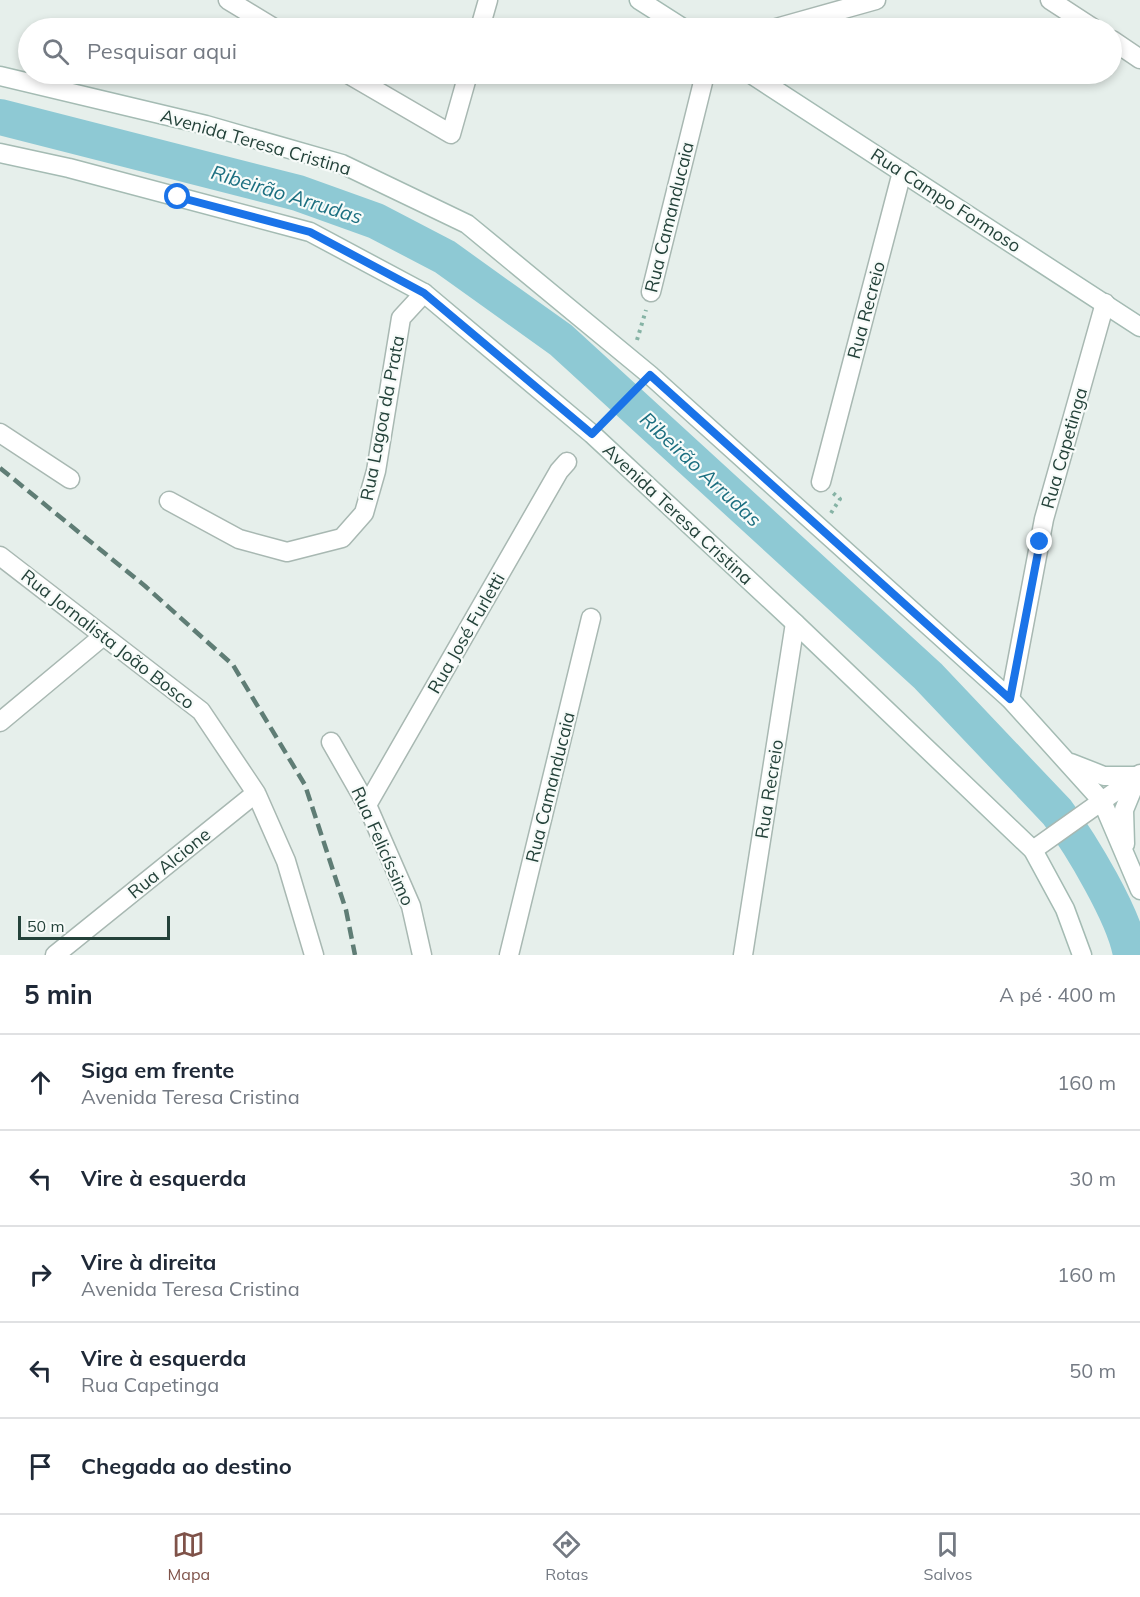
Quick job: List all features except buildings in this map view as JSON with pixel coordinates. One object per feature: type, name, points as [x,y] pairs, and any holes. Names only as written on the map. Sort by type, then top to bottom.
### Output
[{"type":"street","points":[[228,0],[258,18]]},
{"type":"street","points":[[483,18],[488,0]]},
{"type":"street","points":[[639,0],[667,18]]},
{"type":"street","points":[[812,18],[876,0]]},
{"type":"street","points":[[1050,0],[1078,18]]},
{"type":"street","points":[[1122,47],[1140,59]]},
{"type":"street","name":"Avenida Teresa Cristina","points":[[0,76],[18,80]]},
{"type":"street","name":"Avenida Teresa Cristina","points":[[34,84],[206,125],[342,164],[467,224],[650,375],[1010,699],[1102,801],[1126,854]]},
{"type":"street","points":[[365,84],[451,134],[465,84]]},
{"type":"street","name":"Rua Camanducaia","points":[[651,292],[703,84]]},
{"type":"street","name":"Rua Campo Formoso","points":[[766,84],[1140,327]]},
{"type":"street","name":"Avenida Teresa Cristina","points":[[0,153],[69,168],[310,232],[424,293],[592,434],[795,622],[1033,850],[1065,909],[1082,955]]},
{"type":"street","name":"Rua Recreio","points":[[821,482],[902,172]]},
{"type":"street","name":"Rua Lagoa da Prata","points":[[170,501],[239,538],[287,552],[342,538],[364,513],[376,471],[401,318],[424,293]]},
{"type":"street","name":"Rua Capetinga","points":[[1010,699],[1044,519],[1105,303]]},
{"type":"street","points":[[0,433],[70,479]]},
{"type":"street","name":"Rua José Furletti","points":[[367,805],[553,481],[567,462]]},
{"type":"street","name":"Rua Jornalista João Bosco","points":[[0,556],[102,637],[201,711],[256,793],[286,861],[314,955]]},
{"type":"street","name":"Rua Camanducaia","points":[[509,955],[591,618]]},
{"type":"street","name":"Rua Recreio","points":[[743,955],[795,622]]},
{"type":"street","points":[[0,722],[102,637]]},
{"type":"street","name":"Rua Felicíssimo","points":[[331,742],[367,805],[411,906],[422,955]]},
{"type":"street","points":[[1066,761],[1104,776],[1139,775]]},
{"type":"street","points":[[1033,850],[1139,775]]},
{"type":"street","points":[[1139,775],[1124,810],[1126,854],[1140,890]]},
{"type":"street","name":"Rua Alcione","points":[[55,955],[256,793]]},
{"type":"path","name":"Rua Camanducaia","points":[[632,360],[651,292]]},
{"type":"path","points":[[592,434],[650,375]]},
{"type":"waterway","name":"Ribeirão Arrudas","points":[[0,117],[298,193],[376,221],[445,257],[561,340],[928,676],[1057,812],[1078,842],[1111,901],[1127,939],[1131,955]]},
{"type":"railway","points":[[0,468],[145,586],[233,665],[305,785],[346,910],[355,955]]},
{"type":"route","points":[[178,197],[310,232],[424,293],[455,316],[592,434],[650,375],[1010,699],[1040,542]]}]
